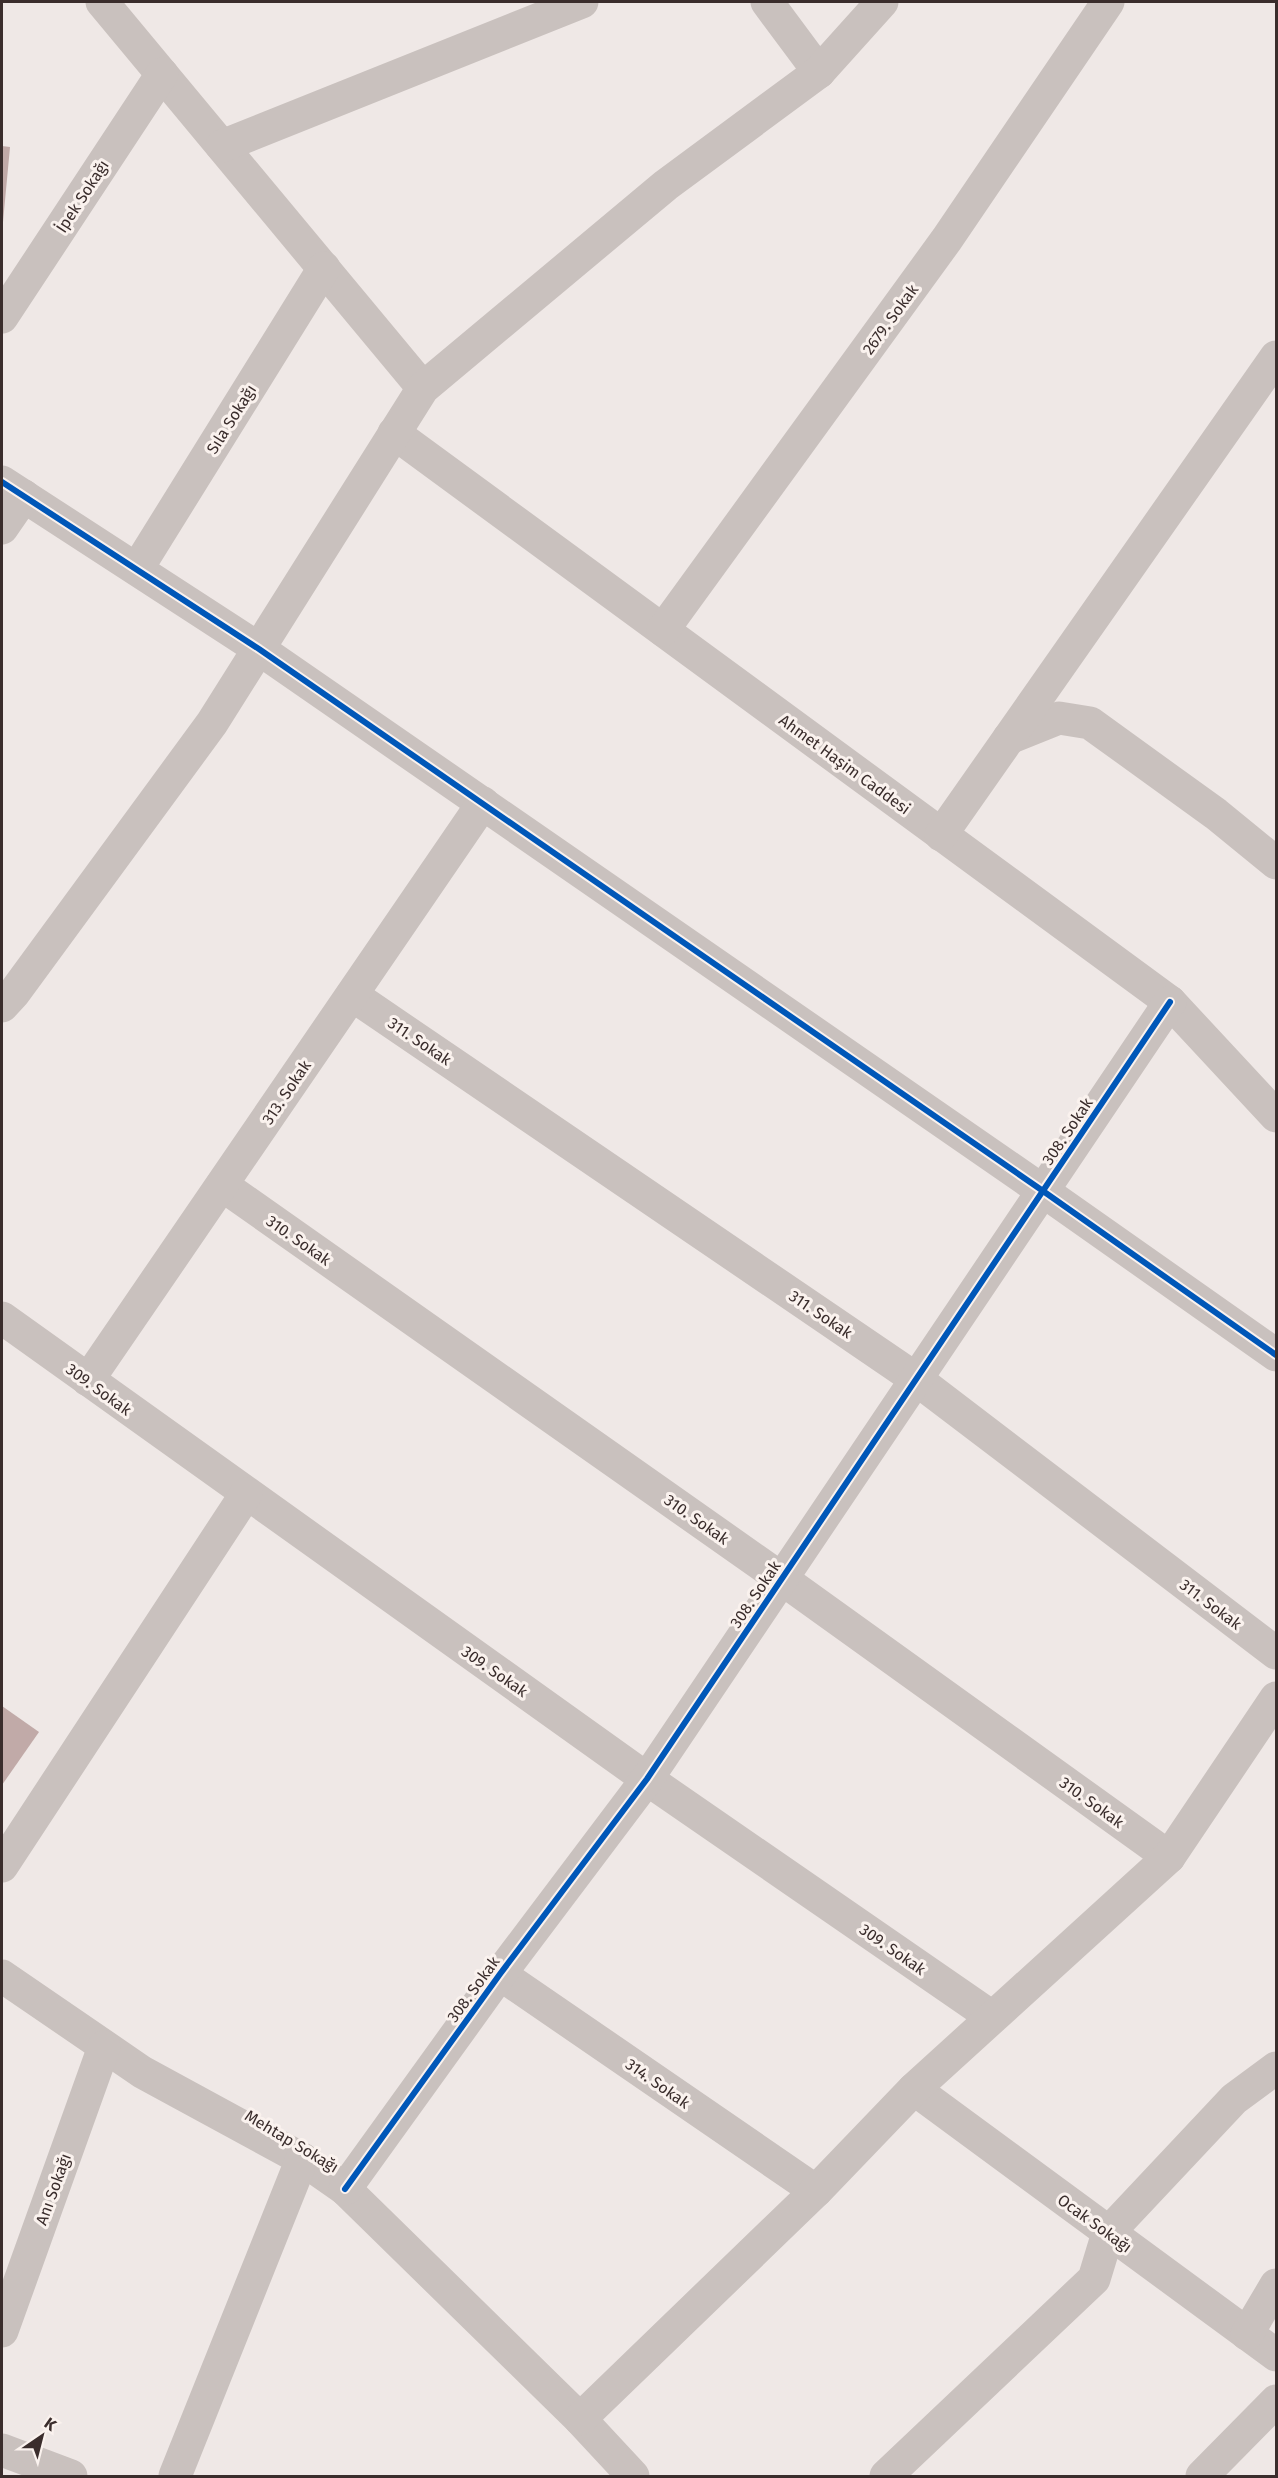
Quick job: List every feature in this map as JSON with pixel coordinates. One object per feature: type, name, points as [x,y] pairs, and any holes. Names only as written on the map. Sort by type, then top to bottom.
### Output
[{"type":"street","points":[[102,2],[423,388]]},
{"type":"street","points":[[222,146],[582,2]]},
{"type":"street","points":[[767,2],[819,72]]},
{"type":"street","points":[[6,993],[212,723],[423,388],[666,185],[819,72],[882,2]]},
{"type":"street","name":"2679. Sokak","points":[[663,630],[947,239],[1108,2]]},
{"type":"street","name":"İpek Sokağı","points":[[2,317],[162,74]]},
{"type":"street","name":"Sıla Sokağı","points":[[138,569],[324,268]]},
{"type":"street","points":[[941,834],[1276,357]]},
{"type":"street","name":"Ahmet Haşim Caddesi","points":[[394,433],[1170,1002],[1276,1116]]},
{"type":"street","points":[[2,528],[13,489],[259,649],[1043,1191],[1276,1355]]},
{"type":"street","points":[[1009,738],[1059,718],[1090,723],[1206,807],[1276,863]]},
{"type":"street","name":"313. Sokak","points":[[88,1380],[483,803]]},
{"type":"street","name":"311. Sokak","points":[[352,994],[916,1379],[1276,1653]]},
{"type":"street","name":"308. Sokak","points":[[345,2190],[500,1974],[647,1779],[1170,1002]]},
{"type":"street","name":"310. Sokak","points":[[222,1185],[782,1579],[1169,1857]]},
{"type":"street","name":"309. Sokak","points":[[2,1318],[647,1779],[992,2017]]},
{"type":"street","points":[[2,1866],[246,1494]]},
{"type":"street","points":[[580,2419],[816,2191],[914,2089],[1169,1857],[1276,1698]]},
{"type":"street","name":"314. Sokak","points":[[500,1974],[816,2191]]},
{"type":"street","name":"Mehtap Sokağı","points":[[2,1976],[142,2072],[302,2159],[345,2190],[580,2419],[633,2476]]},
{"type":"street","name":"Anı Sokağı","points":[[2,2331],[104,2047]]},
{"type":"street","points":[[886,2476],[1094,2279],[1108,2233],[1234,2099],[1276,2068]]},
{"type":"street","name":"Ocak Sokağı","points":[[914,2089],[1276,2355]]},
{"type":"street","points":[[175,2476],[302,2159]]},
{"type":"street","points":[[1247,2334],[1276,2285]]},
{"type":"street","points":[[1202,2476],[1276,2401]]},
{"type":"street","points":[[2,2450],[71,2476]]},
{"type":"building","points":[[2,146],[10,147],[3,222],[2,222]]},
{"type":"building","points":[[2,1706],[39,1732],[2,1785]]},
{"type":"cycle path","points":[[2,482],[259,649],[1043,1191],[1276,1355]]},
{"type":"cycle path","points":[[345,2189],[500,1974],[647,1779],[1170,1002]]}]
